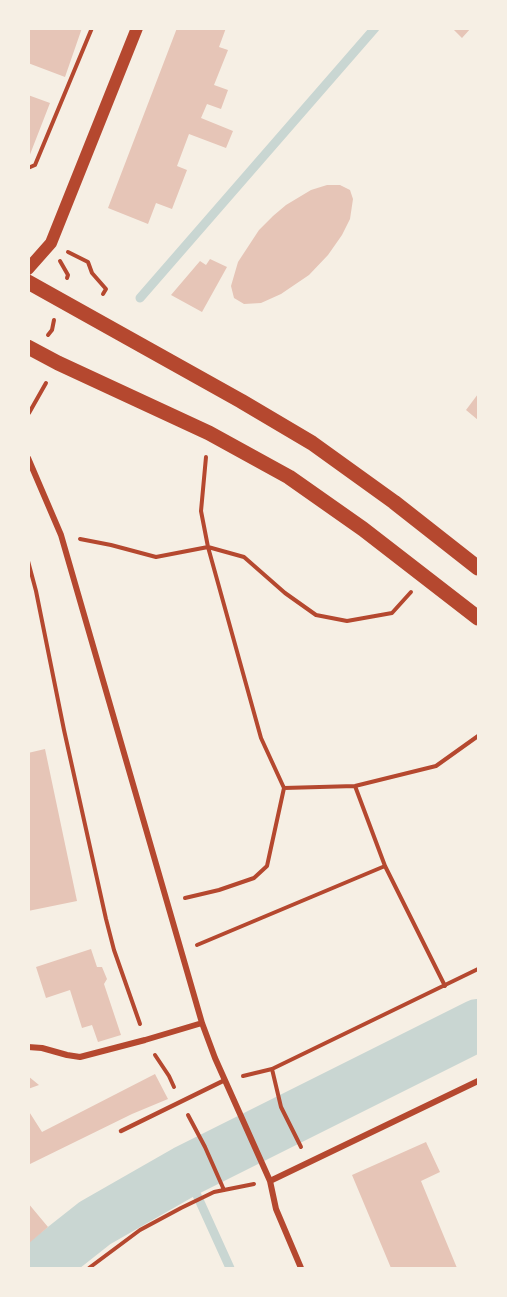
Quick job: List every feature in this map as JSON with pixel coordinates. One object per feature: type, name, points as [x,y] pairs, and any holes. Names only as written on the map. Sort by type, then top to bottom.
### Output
[{"type":"main road","points":[[28,269],[51,243],[137,28]]},
{"type":"main road","points":[[28,282],[241,400],[312,443],[394,502],[478,568]]},
{"type":"main road","points":[[28,347],[209,433],[289,477],[363,529],[478,618]]},
{"type":"street","points":[[28,458],[61,535],[202,1023],[270,1181],[276,1209],[301,1269]]},
{"type":"street","points":[[28,1047],[80,1057],[202,1023]]},
{"type":"street","points":[[270,1181],[478,1081]]},
{"type":"lane","points":[[121,1131],[225,1080]]},
{"type":"path","points":[[28,168],[35,165],[92,28]]},
{"type":"path","points":[[51,243],[88,262],[92,273],[106,289],[103,294]]},
{"type":"path","points":[[29,412],[50,376]]},
{"type":"path","points":[[166,903],[219,890],[254,878],[267,866],[284,788],[261,738],[208,547],[201,511],[207,455]]},
{"type":"path","points":[[61,535],[156,557],[208,547],[244,557],[285,593],[316,615],[347,621],[392,613],[412,591]]},
{"type":"path","points":[[28,561],[106,919],[114,950],[145,1040]]},
{"type":"path","points":[[284,788],[355,786],[436,766],[478,736]]},
{"type":"path","points":[[355,786],[384,866],[445,986]]},
{"type":"path","points":[[182,952],[384,866]]},
{"type":"path","points":[[225,1080],[272,1070],[478,969]]},
{"type":"path","points":[[272,1070],[281,1107],[295,1135]]},
{"type":"path","points":[[205,1147],[224,1190]]},
{"type":"path","points":[[89,1269],[140,1230],[181,1208],[214,1192],[270,1181]]},
{"type":"building","points":[[28,28],[82,28],[65,77],[28,63]]},
{"type":"building","points":[[177,28],[226,28],[219,47],[228,50],[214,85],[228,90],[221,109],[207,104],[201,118],[233,131],[226,148],[189,134],[177,166],[187,170],[172,209],[156,203],[148,224],[108,208]]},
{"type":"building","points":[[452,28],[471,28],[462,38]]},
{"type":"building","points":[[28,95],[50,103],[29,157],[28,157]]},
{"type":"building","points":[[327,185],[340,185],[350,190],[353,199],[350,219],[328,255],[309,275],[281,294],[261,303],[244,304],[234,298],[231,286],[238,262],[259,230],[286,205],[311,190]]},
{"type":"building","points":[[210,259],[227,267],[202,312],[171,295],[200,261],[206,265]]},
{"type":"building","points":[[478,394],[478,420],[466,410]]},
{"type":"building","points":[[45,749],[77,901],[28,911],[28,753]]},
{"type":"building","points":[[91,949],[97,967],[102,967],[107,979],[104,984],[121,1035],[98,1042],[92,1025],[82,1028],[70,990],[46,998],[36,967]]},
{"type":"building","points":[[155,1074],[168,1099],[28,1165],[28,1110],[42,1132]]},
{"type":"building","points":[[28,1076],[39,1085],[28,1089]]},
{"type":"building","points":[[426,1142],[440,1172],[421,1181],[457,1268],[391,1268],[352,1175]]},
{"type":"building","points":[[28,1203],[48,1227],[28,1244]]},
{"type":"waterway","points":[[140,298],[375,28]]},
{"type":"waterway","points":[[38,1268],[95,1223],[186,1171],[478,1025]]},
{"type":"waterway","points":[[186,1171],[230,1268]]}]
